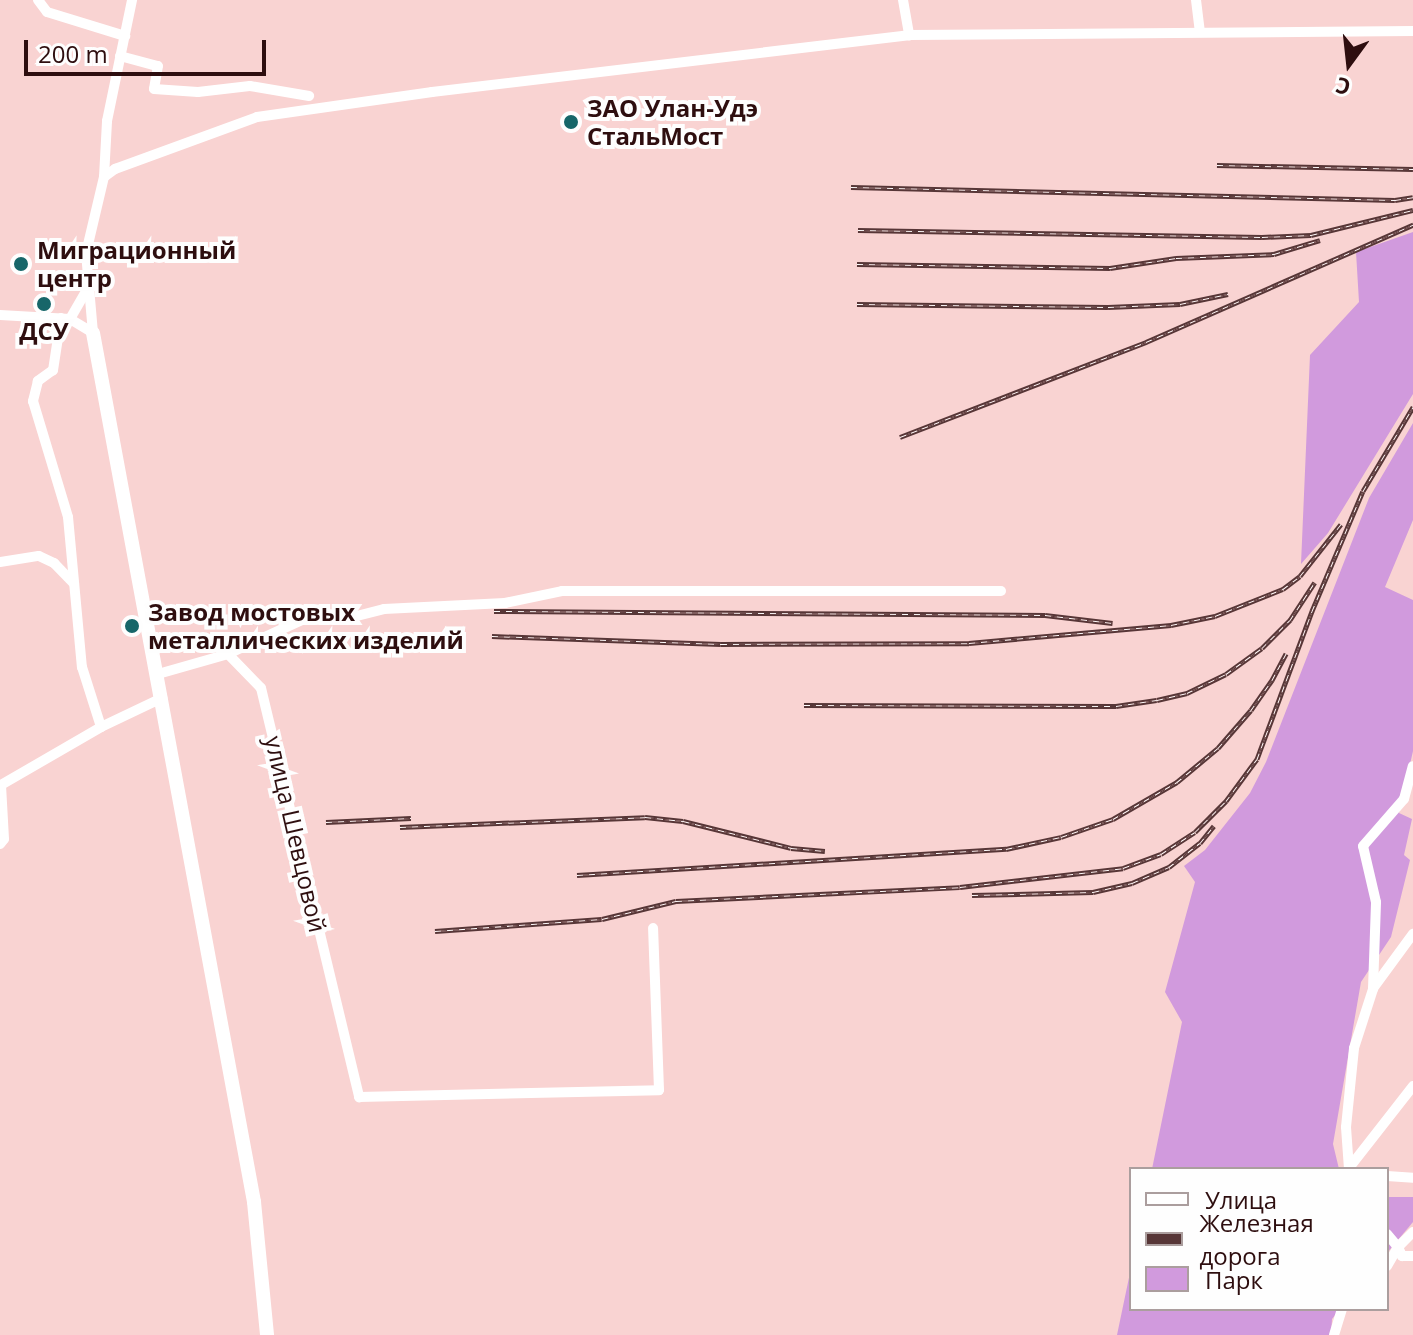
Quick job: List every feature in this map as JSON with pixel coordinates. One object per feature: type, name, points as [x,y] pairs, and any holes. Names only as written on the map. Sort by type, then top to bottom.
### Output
[{"type":"main road","points":[[93,333],[254,1202],[267,1335]]},
{"type":"street","points":[[38,0],[47,12],[125,36]]},
{"type":"street","points":[[93,333],[86,253],[104,177],[107,121],[132,0]]},
{"type":"street","points":[[903,0],[909,35]]},
{"type":"street","points":[[1196,0],[1200,31]]},
{"type":"street","points":[[104,177],[115,169],[239,122],[284,112],[909,35],[1413,31]]},
{"type":"street","points":[[120,56],[158,66],[154,89],[189,93],[264,87],[309,96]]},
{"type":"street","points":[[87,289],[65,318],[53,370],[38,381],[33,401],[52,455],[68,517],[82,667],[101,727]]},
{"type":"street","points":[[1,316],[65,318],[93,333]]},
{"type":"street","points":[[0,562],[39,556],[54,563],[74,584]]},
{"type":"street","points":[[158,674],[228,654],[302,620],[345,619],[384,609],[505,603],[562,591],[1001,591]]},
{"type":"street","name":"улица Шевцовой","points":[[228,654],[261,688],[359,1097],[659,1090],[653,928]]},
{"type":"street","points":[[0,844],[4,839],[0,786],[101,727],[162,698]]},
{"type":"street","points":[[1349,1167],[1346,1127],[1354,1048],[1373,989],[1376,902],[1363,846],[1404,799],[1413,766]]},
{"type":"street","points":[[1373,989],[1413,934]]},
{"type":"street","points":[[1350,1167],[1413,1086]]},
{"type":"street","points":[[1389,1176],[1413,1178]]},
{"type":"street","points":[[1389,1263],[1398,1247],[1413,1232]]},
{"type":"street","points":[[1389,1236],[1402,1256],[1413,1256]]},
{"type":"street","points":[[1334,1335],[1341,1311]]},
{"type":"green space","points":[[1413,232],[1413,394],[1328,533],[1301,564],[1310,355],[1359,302],[1356,252]]},
{"type":"green space","points":[[1413,423],[1413,520],[1385,587],[1413,600],[1413,751],[1399,813],[1412,819],[1404,855],[1410,860],[1391,937],[1361,982],[1333,1144],[1339,1167],[1152,1167],[1182,1022],[1165,992],[1195,882],[1184,866],[1205,850],[1250,793],[1266,762],[1369,498]]},
{"type":"green space","points":[[1389,1197],[1413,1197],[1413,1222],[1389,1251]]},
{"type":"green space","points":[[1129,1278],[1129,1311],[1338,1311],[1332,1319],[1331,1335],[1117,1335]]},
{"type":"railway","points":[[1217,165],[1413,169]]},
{"type":"railway","points":[[851,187],[1395,200],[1413,197]]},
{"type":"railway","points":[[858,230],[1262,237],[1311,235],[1413,210]]},
{"type":"railway","points":[[900,437],[1146,342],[1413,225]]},
{"type":"railway","points":[[857,264],[1110,268],[1176,258],[1274,254],[1320,240]]},
{"type":"railway","points":[[857,304],[1108,307],[1180,304],[1228,294]]},
{"type":"railway","points":[[435,931],[602,919],[676,901],[960,887],[1123,868],[1161,854],[1195,832],[1226,801],[1257,759],[1312,611],[1363,491],[1413,407]]},
{"type":"railway","points":[[492,636],[721,644],[969,643],[1171,625],[1215,616],[1283,589],[1300,576],[1341,524]]},
{"type":"railway","points":[[804,705],[1116,706],[1187,693],[1226,674],[1262,648],[1290,620],[1315,582]]},
{"type":"railway","points":[[494,611],[1045,615],[1113,623]]},
{"type":"railway","points":[[577,875],[1006,849],[1061,837],[1113,819],[1177,782],[1218,748],[1251,710],[1286,654]]},
{"type":"railway","points":[[400,827],[645,817],[683,821],[791,848],[825,851]]},
{"type":"railway","points":[[326,822],[411,818]]},
{"type":"railway","points":[[972,895],[1093,892],[1132,883],[1169,867],[1200,843],[1214,826]]},
{"type":"place","name":"ЗАО Улан-Удэ СтальМост","points":[[571,122]]},
{"type":"place","name":"Миграционный центр","points":[[21,264]]},
{"type":"place","name":"ДСУ","points":[[44,304]]},
{"type":"place","name":"Завод мостовых металлических изделий","points":[[132,626]]}]
